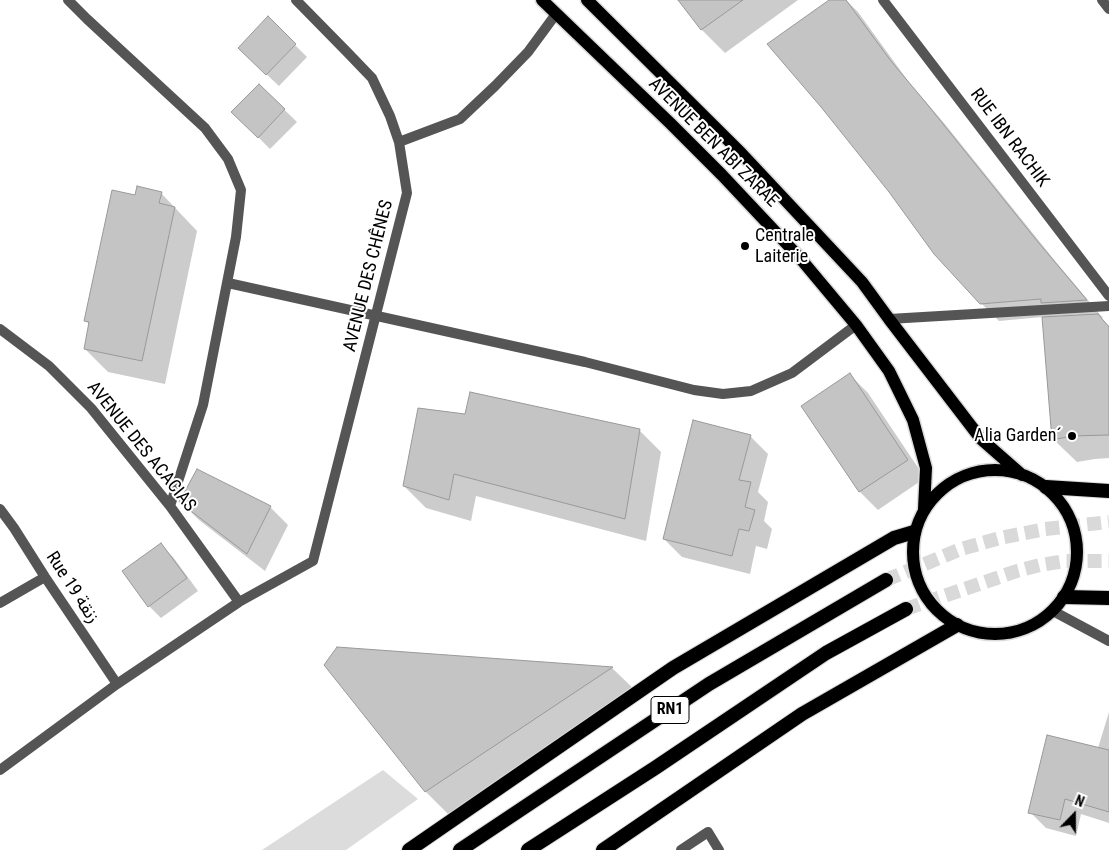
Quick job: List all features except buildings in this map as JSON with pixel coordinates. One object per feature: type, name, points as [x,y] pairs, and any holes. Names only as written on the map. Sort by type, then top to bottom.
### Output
[{"type":"highway","points":[[1046,487],[1109,491]]},
{"type":"highway","points":[[409,850],[673,668],[894,538],[914,532]]},
{"type":"highway","name":"RN1","points":[[460,850],[709,684],[886,580]]},
{"type":"highway","points":[[1064,597],[1109,598]]},
{"type":"highway","name":"RN1","points":[[528,850],[655,768],[826,653],[906,609]]},
{"type":"highway","points":[[603,850],[802,714],[957,625]]},
{"type":"main road","name":"AVENUE BEN ABI ZARAE","points":[[542,0],[722,175],[800,258],[856,325],[889,371],[913,420],[926,468],[924,509]]},
{"type":"main road","name":"AVENUE BEN ABI ZARAE","points":[[587,0],[741,153],[862,282],[888,319],[981,439],[1022,474]]},
{"type":"main road","points":[[1000,470],[1022,474],[1046,487],[1062,505],[1070,520],[1077,551],[1074,575],[1064,597],[1053,611],[1032,626],[1007,634],[981,633],[957,625],[935,608],[919,586],[912,559],[914,532],[924,509],[938,491],[957,478],[978,471],[1000,470]]},
{"type":"street","points":[[68,0],[205,128],[228,159],[241,190],[236,237],[228,283],[203,405],[170,506]]},
{"type":"street","name":"AVENUE DES CHÊNES","points":[[239,602],[313,561],[407,193],[399,142],[390,116],[372,78],[296,0]]},
{"type":"street","name":"RUE IBN RACHIK","points":[[883,0],[1109,296]]},
{"type":"street","points":[[1102,0],[1109,9]]},
{"type":"street","points":[[399,142],[460,118],[528,52],[556,14]]},
{"type":"street","points":[[228,283],[585,362],[694,390],[723,394],[751,391],[792,373],[856,325]]},
{"type":"street","points":[[888,319],[1109,306]]},
{"type":"street","name":"AVENUE DES ACACIAS","points":[[0,329],[49,366],[91,408],[170,506],[239,602]]},
{"type":"street","name":"Rue 19 زنقة","points":[[0,509],[117,684]]},
{"type":"street","points":[[0,603],[45,577]]},
{"type":"street","points":[[0,770],[117,684],[239,602]]},
{"type":"street","points":[[1053,611],[1109,641]]},
{"type":"street","points":[[681,850],[708,832],[719,850]]},
{"type":"shaded area","points":[[383,770],[418,799],[346,850],[262,850]]},
{"type":"tunnel","points":[[886,580],[961,549],[1000,538],[1045,529],[1109,522]]},
{"type":"tunnel","points":[[906,609],[1040,565],[1065,561],[1109,561]]},
{"type":"place","name":"Centrale Laiterie","points":[[745,246]]},
{"type":"place","name":"Alia Garden´","points":[[1072,436]]}]
